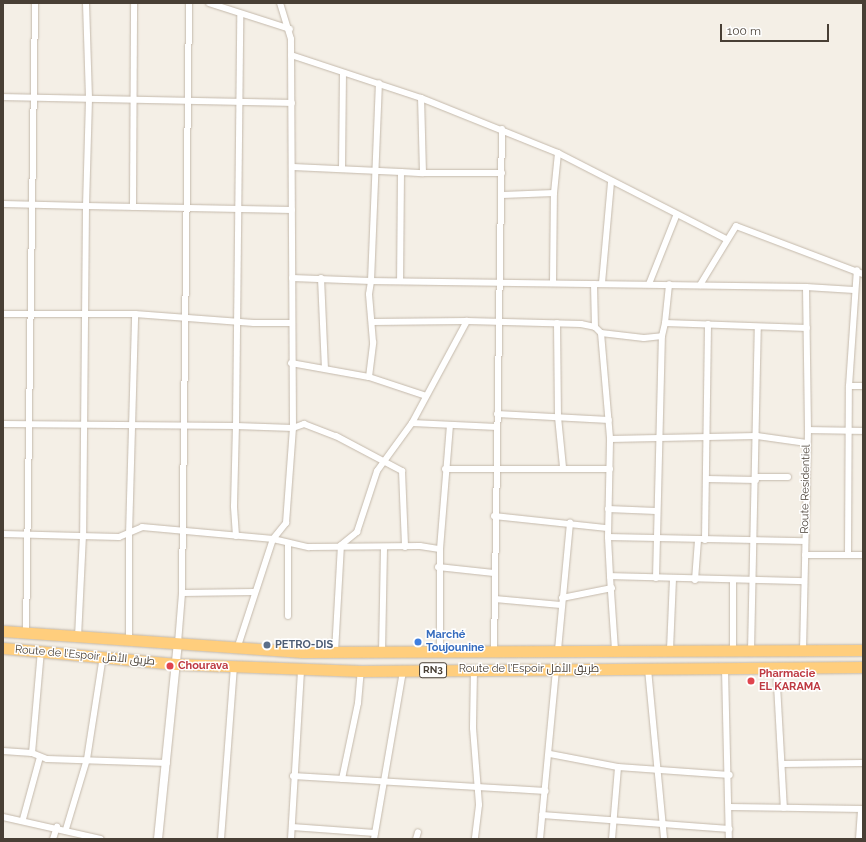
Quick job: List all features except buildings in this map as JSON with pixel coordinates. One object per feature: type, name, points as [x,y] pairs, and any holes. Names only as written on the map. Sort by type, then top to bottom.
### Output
[{"type":"highway","name":"Route de l’Espoir طريق الأمل","points":[[3,631],[129,642],[178,643],[237,650],[440,653],[494,653],[558,650],[863,650]]},
{"type":"highway","name":"Route de l’Espoir طريق الأمل","points":[[3,648],[176,664],[403,672],[474,669],[725,669],[863,667]]},
{"type":"street","points":[[26,634],[30,424],[29,313],[35,98],[34,3]]},
{"type":"street","points":[[78,637],[82,535],[84,314],[89,99],[86,3]]},
{"type":"street","points":[[133,207],[135,100],[134,3]]},
{"type":"street","points":[[158,839],[167,763],[182,593],[182,425],[186,317],[189,3]]},
{"type":"street","points":[[209,3],[240,15],[290,29]]},
{"type":"street","points":[[237,650],[254,592],[274,539],[286,523],[293,428],[290,323],[293,167],[291,54],[290,29],[280,3]]},
{"type":"street","points":[[236,536],[234,487],[236,426],[240,15]]},
{"type":"street","points":[[291,54],[343,73],[379,83],[502,129],[558,153],[676,216],[726,239]]},
{"type":"street","points":[[342,168],[343,73]]},
{"type":"street","points":[[370,377],[372,322],[369,294],[371,281],[373,170],[379,83]]},
{"type":"street","points":[[3,97],[292,103]]},
{"type":"street","points":[[421,98],[423,172]]},
{"type":"street","points":[[494,653],[494,516],[501,320],[500,281],[502,129]]},
{"type":"street","points":[[553,282],[554,193],[558,153]]},
{"type":"street","points":[[293,167],[342,168],[401,172],[502,173]]},
{"type":"street","points":[[400,281],[401,172]]},
{"type":"street","points":[[602,283],[611,182]]},
{"type":"street","points":[[502,195],[554,193]]},
{"type":"street","points":[[3,204],[292,210]]},
{"type":"street","points":[[649,284],[676,216]]},
{"type":"street","points":[[700,285],[732,228],[742,226],[857,270],[863,274]]},
{"type":"street","points":[[848,555],[849,386],[854,290],[857,270]]},
{"type":"street","points":[[292,278],[371,281],[500,281],[594,284],[669,284],[806,287],[854,290]]},
{"type":"street","points":[[321,278],[325,368]]},
{"type":"street","points":[[594,284],[594,327]]},
{"type":"street","points":[[656,578],[656,511],[662,336],[669,284]]},
{"type":"street","points":[[806,287],[808,430]]},
{"type":"street","points":[[3,314],[135,314],[290,323]]},
{"type":"street","points":[[129,642],[129,535],[135,314]]},
{"type":"street","points":[[372,322],[501,320],[557,323],[594,327],[601,333],[637,337],[662,336]]},
{"type":"street","points":[[335,652],[341,545],[357,532],[383,460],[412,423],[467,321]]},
{"type":"street","points":[[557,323],[558,417],[563,467]]},
{"type":"street","points":[[664,323],[708,324],[758,328],[807,328]]},
{"type":"street","points":[[705,540],[708,438],[708,324]]},
{"type":"street","points":[[751,650],[755,541],[758,328]]},
{"type":"street","points":[[601,333],[610,439],[607,528],[615,650]]},
{"type":"street","points":[[291,363],[370,377],[426,396]]},
{"type":"street","points":[[849,386],[863,386]]},
{"type":"street","points":[[497,414],[609,420]]},
{"type":"street","points":[[412,423],[497,428]]},
{"type":"street","points":[[3,424],[83,426],[182,425],[293,428],[302,424],[312,426],[383,460],[402,471],[405,547]]},
{"type":"street","points":[[440,653],[438,567],[445,469],[450,426]]},
{"type":"street","name":"Route Residentiel","points":[[803,651],[808,430],[863,431]]},
{"type":"street","points":[[610,439],[757,436],[807,443]]},
{"type":"street","points":[[445,469],[563,467],[610,469]]},
{"type":"street","points":[[707,480],[788,477]]},
{"type":"street","points":[[608,509],[656,511]]},
{"type":"street","points":[[494,516],[607,528]]},
{"type":"street","points":[[558,650],[561,605],[570,523]]},
{"type":"street","points":[[3,534],[119,537],[129,535],[136,527],[142,527],[183,533],[274,539],[288,543],[321,547],[341,545],[384,548],[405,547],[440,549]]},
{"type":"street","points":[[608,537],[805,541]]},
{"type":"street","points":[[695,580],[698,540]]},
{"type":"street","points":[[288,543],[288,616]]},
{"type":"street","points":[[382,652],[384,548]]},
{"type":"street","points":[[805,554],[863,555]]},
{"type":"street","points":[[438,567],[494,573]]},
{"type":"street","points":[[610,576],[695,580],[804,580]]},
{"type":"street","points":[[670,650],[673,579]]},
{"type":"street","points":[[733,650],[734,580]]},
{"type":"street","points":[[562,598],[612,588]]},
{"type":"street","points":[[182,593],[254,592]]},
{"type":"street","points":[[495,599],[561,605]]},
{"type":"street","points":[[32,752],[41,651]]},
{"type":"street","points":[[66,829],[87,760],[102,656]]},
{"type":"street","points":[[220,839],[234,667]]},
{"type":"street","points":[[648,668],[664,839]]},
{"type":"street","points":[[776,668],[784,808]]},
{"type":"street","points":[[291,839],[293,776],[301,669]]},
{"type":"street","points":[[474,669],[473,728],[478,805],[475,839]]},
{"type":"street","points":[[540,839],[550,754],[556,669]]},
{"type":"street","points":[[725,669],[730,775],[729,839]]},
{"type":"street","points":[[342,778],[358,703],[360,671]]},
{"type":"street","points":[[292,827],[374,836],[403,672]]},
{"type":"street","points":[[3,751],[32,752],[40,757],[167,763]]},
{"type":"street","points":[[550,754],[618,767],[730,775]]},
{"type":"street","points":[[22,819],[40,757]]},
{"type":"street","points":[[782,764],[863,763]]},
{"type":"street","points":[[612,839],[618,767]]},
{"type":"street","points":[[293,776],[477,785],[546,791]]},
{"type":"street","points":[[729,807],[862,809],[859,839]]},
{"type":"street","points":[[542,815],[614,822],[729,829]]},
{"type":"street","points":[[3,817],[22,819],[101,839]]},
{"type":"street","points":[[52,839],[57,827]]},
{"type":"street","points":[[416,839],[418,832]]},
{"type":"place","name":"Marché Toujounine","points":[[418,642]]},
{"type":"place","name":"PETRO-DIS","points":[[267,645]]},
{"type":"place","name":"Chourava","points":[[170,666]]},
{"type":"place","name":"Pharmacie EL KARAMA","points":[[751,681]]}]
